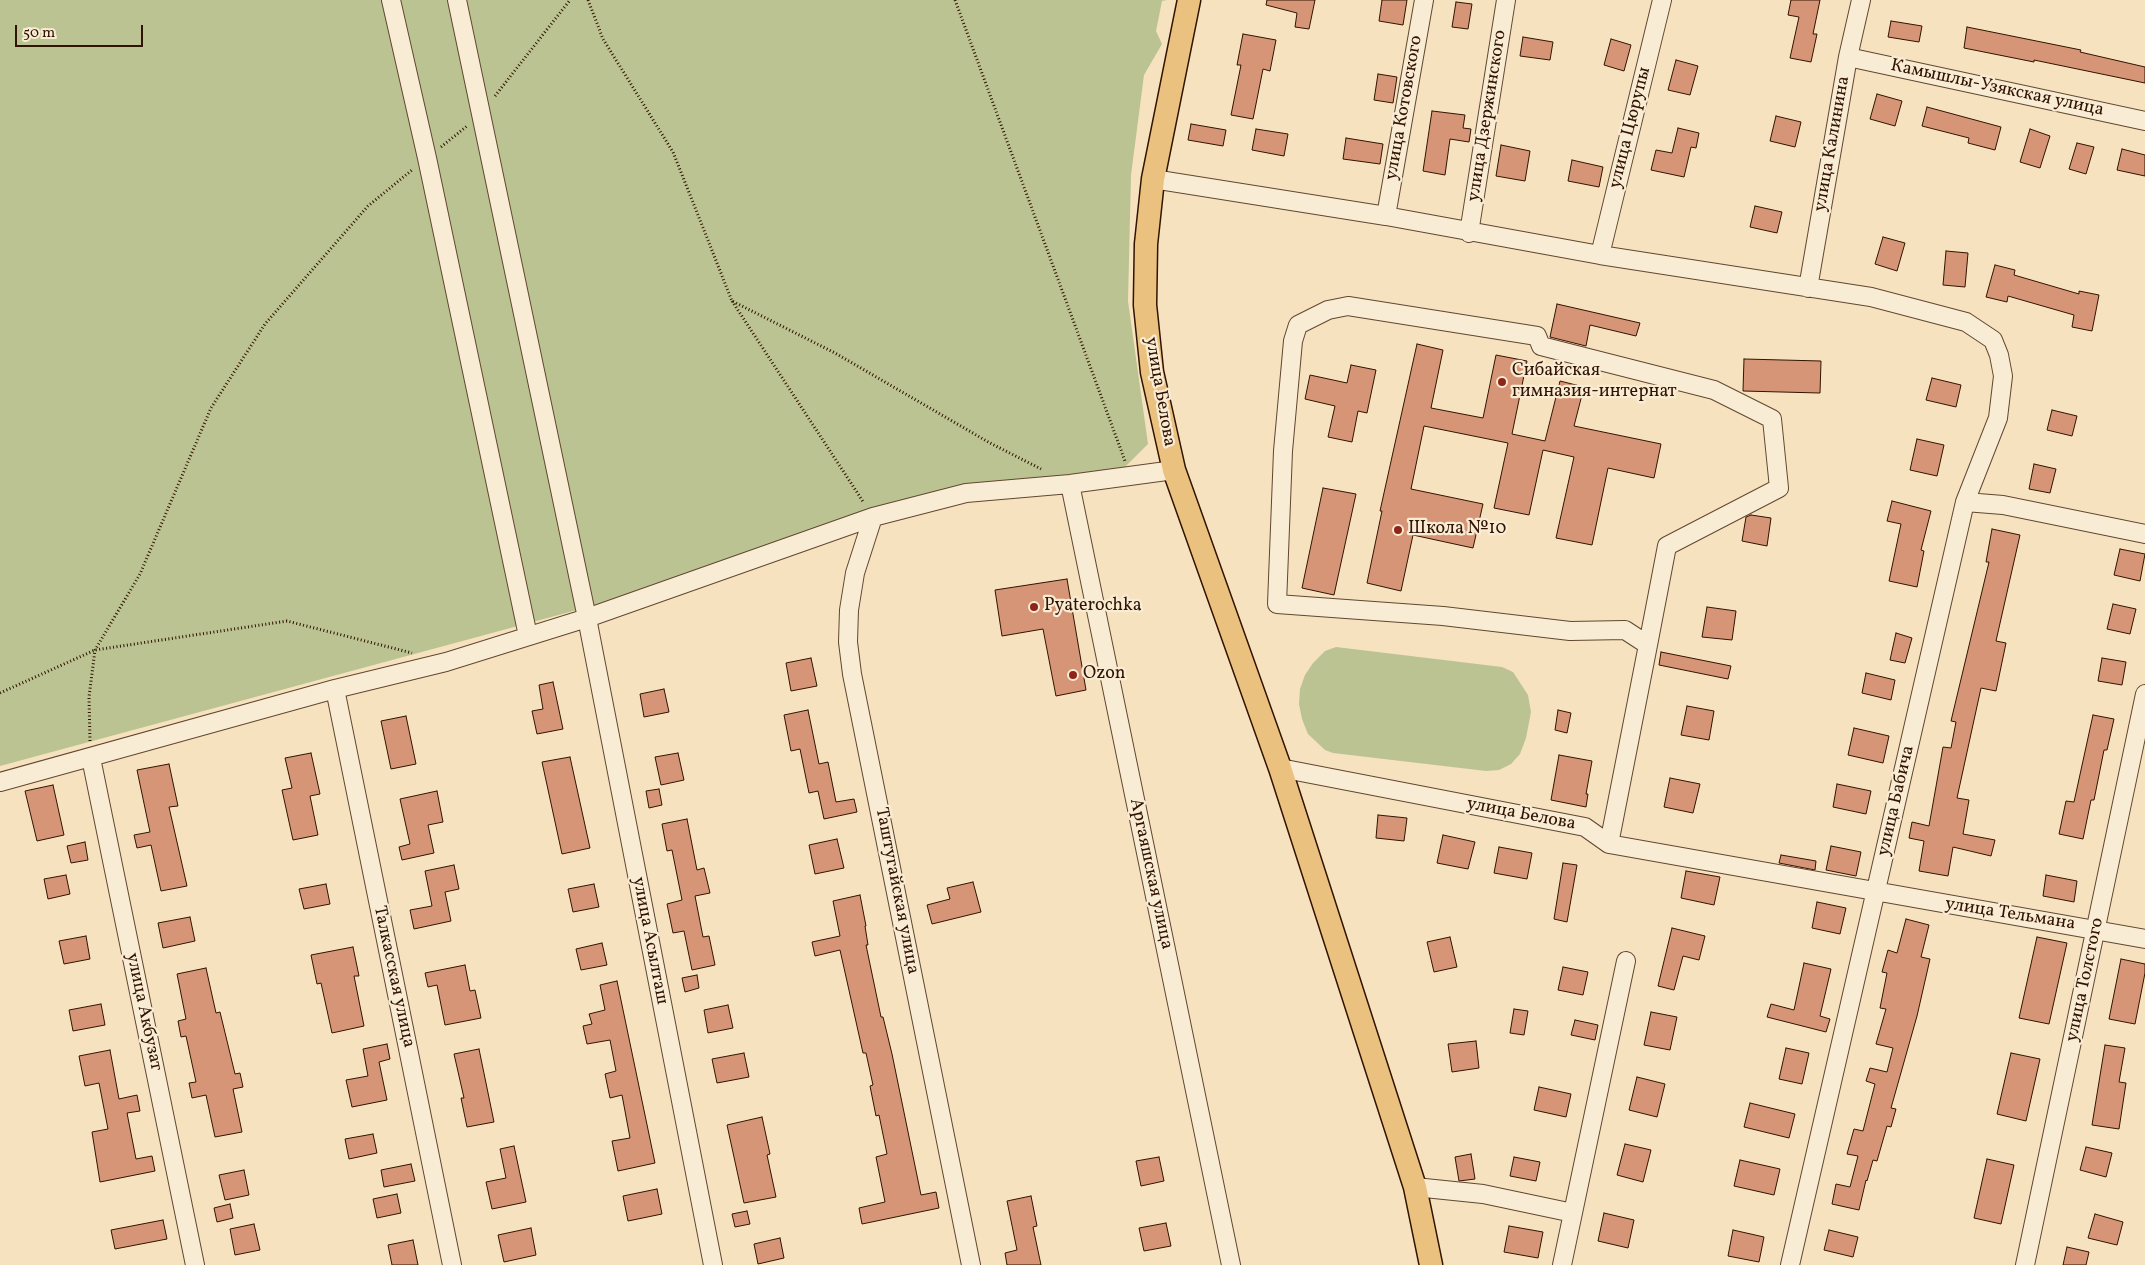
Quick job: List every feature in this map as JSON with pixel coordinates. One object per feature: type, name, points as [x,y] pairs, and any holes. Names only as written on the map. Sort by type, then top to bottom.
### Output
[{"type":"main road","name":"улица Белова","points":[[1189,0],[1153,179],[1146,244],[1145,305],[1152,372],[1174,470],[1280,768],[1415,1187],[1431,1265]]},
{"type":"street","points":[[391,0],[427,158],[528,636]]},
{"type":"street","name":"улица Асылташ","points":[[456,0],[587,618],[713,1265]]},
{"type":"street","name":"улица Котовского","points":[[1386,216],[1424,0]]},
{"type":"street","name":"улица Дзержинского","points":[[1469,233],[1506,0]]},
{"type":"street","name":"улица Цюрупы","points":[[1600,255],[1662,0]]},
{"type":"street","name":"улица Калинина","points":[[1808,288],[1848,56],[1861,0]]},
{"type":"street","name":"Камышлы-Узякская улица","points":[[1848,56],[2145,121]]},
{"type":"street","points":[[1153,179],[1386,216],[1469,233],[1808,288]]},
{"type":"street","name":"улица Бабича","points":[[1790,1265],[1965,502],[1998,418],[2003,376],[1999,355],[1993,340],[1966,322],[1871,297],[1808,288]]},
{"type":"street","points":[[1608,844],[1648,645],[1667,546],[1779,488],[1772,419],[1714,390],[1541,346],[1537,336],[1348,306],[1328,310],[1298,325],[1293,341],[1283,451],[1277,604],[1443,616],[1570,631],[1625,630],[1648,645]]},
{"type":"street","points":[[0,782],[335,689],[446,662],[587,618],[873,517],[966,493],[1070,484],[1174,470]]},
{"type":"street","name":"Аргаяшская улица","points":[[1070,484],[1231,1265]]},
{"type":"street","points":[[1965,502],[2003,505],[2145,534]]},
{"type":"street","name":"Таштугайская улица","points":[[873,517],[856,573],[849,610],[848,642],[852,674],[971,1265]]},
{"type":"street","name":"Талкасская улица","points":[[335,689],[452,1265]]},
{"type":"street","name":"улица Толстого","points":[[2025,1265],[2145,694]]},
{"type":"street","name":"улица Акбузат","points":[[91,758],[195,1265]]},
{"type":"street","name":"улица Белова","points":[[1280,768],[1585,828],[1608,844],[1875,893]]},
{"type":"street","name":"улица Тельмана","points":[[1875,893],[2097,929],[2145,939]]},
{"type":"street","points":[[1562,1265],[1626,961]]},
{"type":"street","points":[[1415,1187],[1483,1194],[1573,1213]]},
{"type":"path","points":[[91,758],[89,697],[95,650],[140,574],[211,408],[265,324],[368,206],[481,114],[570,0]]},
{"type":"path","points":[[588,0],[602,39],[673,152],[732,301],[873,517]]},
{"type":"path","points":[[955,0],[1131,476]]},
{"type":"path","points":[[732,301],[835,353],[990,443],[1043,470]]},
{"type":"path","points":[[0,693],[95,650],[286,621],[418,654]]},
{"type":"green space","points":[[0,0],[1167,0],[1162,1],[1156,31],[1162,44],[1144,75],[1131,175],[1128,301],[1148,444],[1121,471],[959,503],[577,610],[0,766]]},
{"type":"green space","points":[[1336,647],[1502,667],[1513,672],[1528,695],[1531,712],[1526,738],[1520,754],[1511,764],[1499,770],[1486,771],[1333,753],[1325,750],[1308,734],[1299,704],[1300,689],[1305,675],[1313,663],[1325,651]]},
{"type":"building","points":[[1267,0],[1315,0],[1309,29],[1295,27],[1297,13],[1266,5]]},
{"type":"building","points":[[1382,0],[1407,0],[1403,25],[1379,21]]},
{"type":"building","points":[[1791,0],[1820,0],[1813,34],[1817,34],[1811,62],[1790,58],[1799,17],[1788,15]]},
{"type":"building","points":[[1456,2],[1472,4],[1468,29],[1452,27]]},
{"type":"building","points":[[1891,21],[1922,26],[1919,42],[1888,37]]},
{"type":"building","points":[[1967,27],[2081,50],[2080,52],[2145,67],[2145,83],[2034,60],[2034,62],[1964,48]]},
{"type":"building","points":[[1243,34],[1276,40],[1270,71],[1263,69],[1253,119],[1231,115],[1241,65],[1237,65]]},
{"type":"building","points":[[1523,37],[1553,42],[1550,60],[1520,56]]},
{"type":"building","points":[[1611,39],[1631,45],[1624,71],[1604,65]]},
{"type":"building","points":[[1676,60],[1698,66],[1690,95],[1668,90]]},
{"type":"building","points":[[1378,74],[1397,77],[1393,103],[1374,100]]},
{"type":"building","points":[[1877,94],[1902,101],[1895,126],[1870,119]]},
{"type":"building","points":[[1927,107],[2001,127],[1995,150],[1968,143],[1969,138],[1922,126]]},
{"type":"building","points":[[1432,111],[1465,115],[1463,128],[1471,129],[1469,142],[1450,139],[1445,175],[1423,171]]},
{"type":"building","points":[[1776,116],[1801,122],[1795,147],[1770,141]]},
{"type":"building","points":[[1191,124],[1226,130],[1223,146],[1188,140]]},
{"type":"building","points":[[1678,128],[1699,133],[1696,148],[1691,147],[1684,177],[1651,170],[1656,150],[1672,153]]},
{"type":"building","points":[[1256,129],[1288,134],[1284,156],[1252,150]]},
{"type":"building","points":[[2030,129],[2050,136],[2040,168],[2020,162]]},
{"type":"building","points":[[1346,138],[1383,144],[1380,164],[1343,159]]},
{"type":"building","points":[[2077,143],[2094,147],[2086,174],[2069,169]]},
{"type":"building","points":[[1501,145],[1530,151],[1525,181],[1496,176]]},
{"type":"building","points":[[2122,149],[2145,155],[2145,176],[2117,170]]},
{"type":"building","points":[[1572,160],[1603,167],[1599,187],[1568,181]]},
{"type":"building","points":[[1755,206],[1782,212],[1777,233],[1750,227]]},
{"type":"building","points":[[1883,237],[1905,243],[1897,271],[1875,264]]},
{"type":"building","points":[[1946,251],[1968,253],[1965,287],[1943,285]]},
{"type":"building","points":[[1995,265],[2015,270],[2014,275],[2079,294],[2079,291],[2099,295],[2092,331],[2072,327],[2074,315],[2008,296],[2007,302],[1986,297]]},
{"type":"building","points":[[1557,304],[1640,323],[1636,336],[1590,325],[1586,346],[1550,337]]},
{"type":"building","points":[[1417,344],[1443,350],[1431,408],[1483,418],[1496,355],[1527,361],[1512,434],[1545,441],[1560,381],[1584,387],[1574,426],[1661,444],[1654,478],[1608,468],[1592,545],[1556,538],[1574,457],[1543,450],[1529,515],[1494,508],[1508,443],[1424,426],[1411,489],[1483,504],[1473,548],[1413,535],[1401,591],[1367,583],[1382,511],[1380,511]]},
{"type":"building","points":[[1744,359],[1821,361],[1820,393],[1743,391]]},
{"type":"building","points":[[1351,365],[1376,370],[1367,413],[1358,411],[1352,442],[1328,437],[1335,406],[1305,399],[1310,375],[1347,383]]},
{"type":"building","points":[[1932,378],[1961,385],[1956,407],[1926,400]]},
{"type":"building","points":[[2052,410],[2077,416],[2072,436],[2047,430]]},
{"type":"building","points":[[1917,439],[1944,445],[1937,476],[1910,470]]},
{"type":"building","points":[[2034,464],[2056,469],[2050,493],[2029,489]]},
{"type":"building","points":[[1323,488],[1356,494],[1334,595],[1302,588]]},
{"type":"building","points":[[1892,501],[1931,511],[1921,550],[1924,551],[1917,587],[1889,581],[1901,524],[1887,521]]},
{"type":"building","points":[[1751,515],[1771,518],[1767,546],[1742,541],[1746,517]]},
{"type":"building","points":[[1992,529],[2020,535],[1996,641],[2006,643],[1996,691],[1981,688],[1957,798],[1969,800],[1963,834],[1995,840],[1991,856],[1953,847],[1948,876],[1919,871],[1924,841],[1909,838],[1912,822],[1929,826],[1943,747],[1951,748],[1956,722],[1951,721],[1989,562],[1986,562]]},
{"type":"building","points":[[2120,549],[2145,554],[2140,581],[2114,575]]},
{"type":"building","name":"Pyaterochka","points":[[1067,579],[1086,690],[1056,696],[1043,629],[1002,636],[995,590]]},
{"type":"building","points":[[2113,604],[2136,609],[2130,634],[2107,629]]},
{"type":"building","points":[[1707,607],[1736,611],[1732,640],[1702,637]]},
{"type":"building","points":[[1896,633],[1912,638],[1905,663],[1890,660]]},
{"type":"building","points":[[1661,652],[1731,666],[1728,679],[1659,665]]},
{"type":"building","points":[[811,658],[817,686],[791,691],[786,663]]},
{"type":"building","points":[[2102,658],[2126,662],[2122,685],[2098,681]]},
{"type":"building","points":[[1866,673],[1895,680],[1891,700],[1862,693]]},
{"type":"building","points":[[553,682],[563,729],[537,734],[532,711],[543,709],[539,685]]},
{"type":"building","points":[[664,689],[669,712],[644,717],[640,694]]},
{"type":"building","points":[[1687,706],[1714,711],[1709,740],[1681,735]]},
{"type":"building","points":[[808,710],[819,764],[828,762],[836,802],[854,799],[857,812],[824,819],[818,791],[809,793],[800,749],[791,751],[784,715]]},
{"type":"building","points":[[1558,710],[1571,713],[1567,733],[1555,730]]},
{"type":"building","points":[[2093,715],[2114,719],[2107,750],[2104,750],[2094,800],[2091,800],[2083,839],[2059,834],[2066,801],[2074,802]]},
{"type":"building","points":[[406,716],[416,764],[391,769],[381,721]]},
{"type":"building","points":[[1854,728],[1889,736],[1883,763],[1848,755]]},
{"type":"building","points":[[311,753],[320,794],[310,796],[318,835],[293,840],[282,790],[292,788],[285,758]]},
{"type":"building","points":[[678,753],[684,780],[661,785],[655,757]]},
{"type":"building","points":[[1559,755],[1592,761],[1586,794],[1588,794],[1586,807],[1551,800]]},
{"type":"building","points":[[570,757],[590,848],[562,854],[542,762]]},
{"type":"building","points":[[169,764],[178,806],[169,807],[187,886],[161,891],[151,845],[137,848],[134,835],[150,832],[137,770]]},
{"type":"building","points":[[1670,778],[1700,784],[1693,813],[1664,807]]},
{"type":"building","points":[[1837,784],[1871,791],[1866,814],[1833,807]]},
{"type":"building","points":[[53,785],[64,835],[37,841],[25,791]]},
{"type":"building","points":[[659,789],[662,805],[649,808],[646,791]]},
{"type":"building","points":[[437,791],[443,822],[428,825],[434,853],[402,860],[399,847],[410,844],[400,799]]},
{"type":"building","points":[[1378,815],[1407,818],[1404,841],[1376,838]]},
{"type":"building","points":[[687,819],[697,870],[704,868],[710,893],[695,896],[703,937],[709,936],[715,965],[692,970],[684,931],[673,933],[667,904],[682,900],[672,850],[667,851],[662,824]]},
{"type":"building","points":[[1443,835],[1475,842],[1468,869],[1437,863]]},
{"type":"building","points":[[837,839],[844,868],[815,874],[809,845]]},
{"type":"building","points":[[85,842],[88,860],[71,863],[67,846]]},
{"type":"building","points":[[1831,846],[1861,852],[1856,876],[1826,870]]},
{"type":"building","points":[[1499,847],[1532,853],[1527,879],[1494,873]]},
{"type":"building","points":[[1781,855],[1816,861],[1815,870],[1779,863]]},
{"type":"building","points":[[1563,863],[1577,865],[1567,922],[1554,919]]},
{"type":"building","points":[[454,865],[459,889],[445,892],[451,921],[414,929],[410,910],[432,906],[425,871]]},
{"type":"building","points":[[1686,871],[1720,877],[1714,905],[1681,898]]},
{"type":"building","points":[[66,875],[70,894],[48,899],[44,879]]},
{"type":"building","points":[[2046,875],[2077,881],[2074,902],[2043,896]]},
{"type":"building","points":[[973,882],[981,912],[932,924],[927,905],[950,899],[947,888]]},
{"type":"building","points":[[326,884],[330,904],[304,909],[299,889]]},
{"type":"building","points":[[594,884],[599,907],[573,912],[568,889]]},
{"type":"building","points":[[860,895],[866,926],[868,945],[866,945],[881,1017],[883,1017],[892,1054],[921,1195],[936,1192],[939,1208],[862,1224],[859,1208],[885,1202],[876,1157],[887,1154],[879,1115],[876,1116],[870,1086],[873,1085],[866,1053],[863,1053],[840,950],[815,956],[812,942],[840,936],[833,901]]},
{"type":"building","points":[[1817,902],[1846,908],[1840,934],[1812,928]]},
{"type":"building","points":[[190,917],[195,941],[163,948],[158,923]]},
{"type":"building","points":[[1906,919],[1929,925],[1921,957],[1930,959],[1917,1016],[1891,1108],[1896,1109],[1891,1127],[1887,1126],[1877,1161],[1873,1160],[1859,1210],[1832,1204],[1836,1184],[1850,1187],[1858,1156],[1847,1154],[1854,1129],[1863,1131],[1875,1084],[1866,1081],[1870,1068],[1887,1072],[1893,1048],[1876,1044],[1886,1009],[1880,1008],[1887,973],[1882,972],[1888,950],[1897,953]]},
{"type":"building","points":[[1672,928],[1705,936],[1699,960],[1683,956],[1674,990],[1658,986]]},
{"type":"building","points":[[86,936],[90,959],[64,964],[59,941]]},
{"type":"building","points":[[1450,937],[1457,967],[1434,972],[1427,942]]},
{"type":"building","points":[[2037,937],[2067,943],[2049,1024],[2019,1018]]},
{"type":"building","points":[[602,943],[607,965],[581,970],[576,949]]},
{"type":"building","points":[[353,947],[359,976],[354,976],[364,1026],[332,1033],[321,983],[317,984],[311,955]]},
{"type":"building","points":[[2121,959],[2145,964],[2135,1024],[2109,1019]]},
{"type":"building","points":[[1804,963],[1831,969],[1820,1016],[1830,1019],[1826,1032],[1767,1017],[1771,1004],[1794,1010]]},
{"type":"building","points":[[465,965],[470,991],[475,990],[481,1018],[445,1025],[437,985],[428,987],[425,973]]},
{"type":"building","points":[[1563,967],[1588,972],[1583,995],[1558,990]]},
{"type":"building","points":[[206,968],[216,1013],[220,1012],[235,1074],[240,1073],[243,1087],[233,1089],[242,1132],[215,1137],[206,1095],[192,1098],[189,1083],[196,1082],[186,1036],[181,1037],[178,1021],[186,1019],[177,974]]},
{"type":"building","points":[[697,975],[699,988],[685,992],[682,978]]},
{"type":"building","points":[[617,981],[655,1163],[618,1171],[612,1141],[630,1138],[622,1095],[610,1098],[605,1074],[616,1071],[610,1040],[587,1044],[583,1026],[592,1024],[589,1014],[605,1010],[600,985]]},
{"type":"building","points":[[101,1004],[105,1025],[73,1031],[69,1010]]},
{"type":"building","points":[[728,1005],[733,1028],[708,1033],[704,1010]]},
{"type":"building","points":[[1514,1009],[1528,1011],[1524,1035],[1510,1033]]},
{"type":"building","points":[[1651,1012],[1677,1017],[1670,1050],[1644,1045]]},
{"type":"building","points":[[1575,1020],[1598,1025],[1595,1040],[1571,1035]]},
{"type":"building","points":[[1476,1041],[1479,1068],[1452,1072],[1448,1044]]},
{"type":"building","points":[[387,1044],[390,1059],[379,1062],[387,1100],[352,1107],[346,1080],[368,1076],[363,1049]]},
{"type":"building","points":[[2105,1045],[2125,1048],[2119,1082],[2126,1083],[2119,1129],[2092,1125]]},
{"type":"building","points":[[1786,1048],[1809,1053],[1802,1084],[1779,1079]]},
{"type":"building","points":[[479,1049],[494,1122],[467,1127],[461,1098],[464,1098],[454,1054]]},
{"type":"building","points":[[110,1050],[119,1099],[137,1095],[140,1111],[127,1113],[136,1159],[152,1156],[155,1171],[100,1182],[92,1132],[108,1129],[99,1083],[85,1086],[79,1056]]},
{"type":"building","points":[[744,1053],[749,1077],[717,1083],[712,1059]]},
{"type":"building","points":[[2011,1053],[2040,1059],[2026,1121],[1997,1114]]},
{"type":"building","points":[[1637,1077],[1665,1084],[1657,1117],[1629,1110]]},
{"type":"building","points":[[1539,1087],[1571,1094],[1566,1117],[1534,1110]]},
{"type":"building","points":[[1750,1103],[1795,1114],[1789,1138],[1744,1127]]},
{"type":"building","points":[[762,1117],[770,1154],[767,1155],[776,1197],[744,1203],[727,1125]]},
{"type":"building","points":[[373,1134],[377,1153],[349,1159],[345,1139]]},
{"type":"building","points":[[1625,1144],[1651,1150],[1643,1182],[1617,1175]]},
{"type":"building","points":[[514,1146],[526,1202],[492,1209],[486,1182],[506,1178],[500,1149]]},
{"type":"building","points":[[2086,1147],[2112,1153],[2106,1177],[2080,1170]]},
{"type":"building","points":[[1471,1154],[1475,1179],[1459,1181],[1455,1157]]},
{"type":"building","points":[[1159,1157],[1164,1181],[1141,1186],[1136,1161]]},
{"type":"building","points":[[1514,1157],[1540,1162],[1536,1181],[1510,1176]]},
{"type":"building","points":[[1987,1159],[2014,1165],[2001,1224],[1974,1218]]},
{"type":"building","points":[[1740,1160],[1780,1169],[1774,1195],[1734,1186]]},
{"type":"building","points":[[411,1164],[415,1181],[384,1187],[381,1170]]},
{"type":"building","points":[[244,1170],[249,1195],[225,1200],[219,1175]]},
{"type":"building","points":[[657,1189],[662,1214],[628,1221],[623,1196]]},
{"type":"building","points":[[397,1194],[401,1213],[377,1218],[373,1199]]},
{"type":"building","points":[[1031,1196],[1037,1226],[1033,1227],[1041,1265],[1007,1265],[1005,1253],[1017,1250],[1007,1201]]},
{"type":"building","points":[[230,1204],[233,1218],[217,1222],[214,1208]]},
{"type":"building","points":[[747,1211],[750,1224],[735,1227],[732,1214]]},
{"type":"building","points":[[1604,1213],[1634,1220],[1628,1248],[1598,1241]]},
{"type":"building","points":[[2095,1214],[2123,1222],[2117,1245],[2088,1238]]},
{"type":"building","points":[[163,1220],[167,1239],[115,1249],[111,1230]]},
{"type":"building","points":[[1166,1223],[1171,1246],[1144,1251],[1139,1228]]},
{"type":"building","points":[[254,1224],[260,1250],[235,1255],[230,1229]]},
{"type":"building","points":[[1509,1226],[1543,1232],[1538,1258],[1504,1252]]},
{"type":"building","points":[[531,1228],[536,1255],[504,1262],[498,1235]]},
{"type":"building","points":[[1733,1230],[1764,1237],[1759,1262],[1728,1256]]},
{"type":"building","points":[[1829,1230],[1858,1237],[1853,1257],[1824,1250]]},
{"type":"building","points":[[780,1238],[784,1258],[758,1264],[754,1244]]},
{"type":"building","points":[[413,1240],[418,1265],[392,1265],[388,1245]]},
{"type":"building","points":[[2067,1247],[2089,1252],[2086,1265],[2063,1265]]},
{"type":"place","name":"Сибайская гимназия-интернат","points":[[1502,382]]},
{"type":"place","name":"Школа №10","points":[[1398,530]]},
{"type":"place","name":"Pyaterochka","points":[[1034,607]]},
{"type":"place","name":"Ozon","points":[[1073,675]]}]
